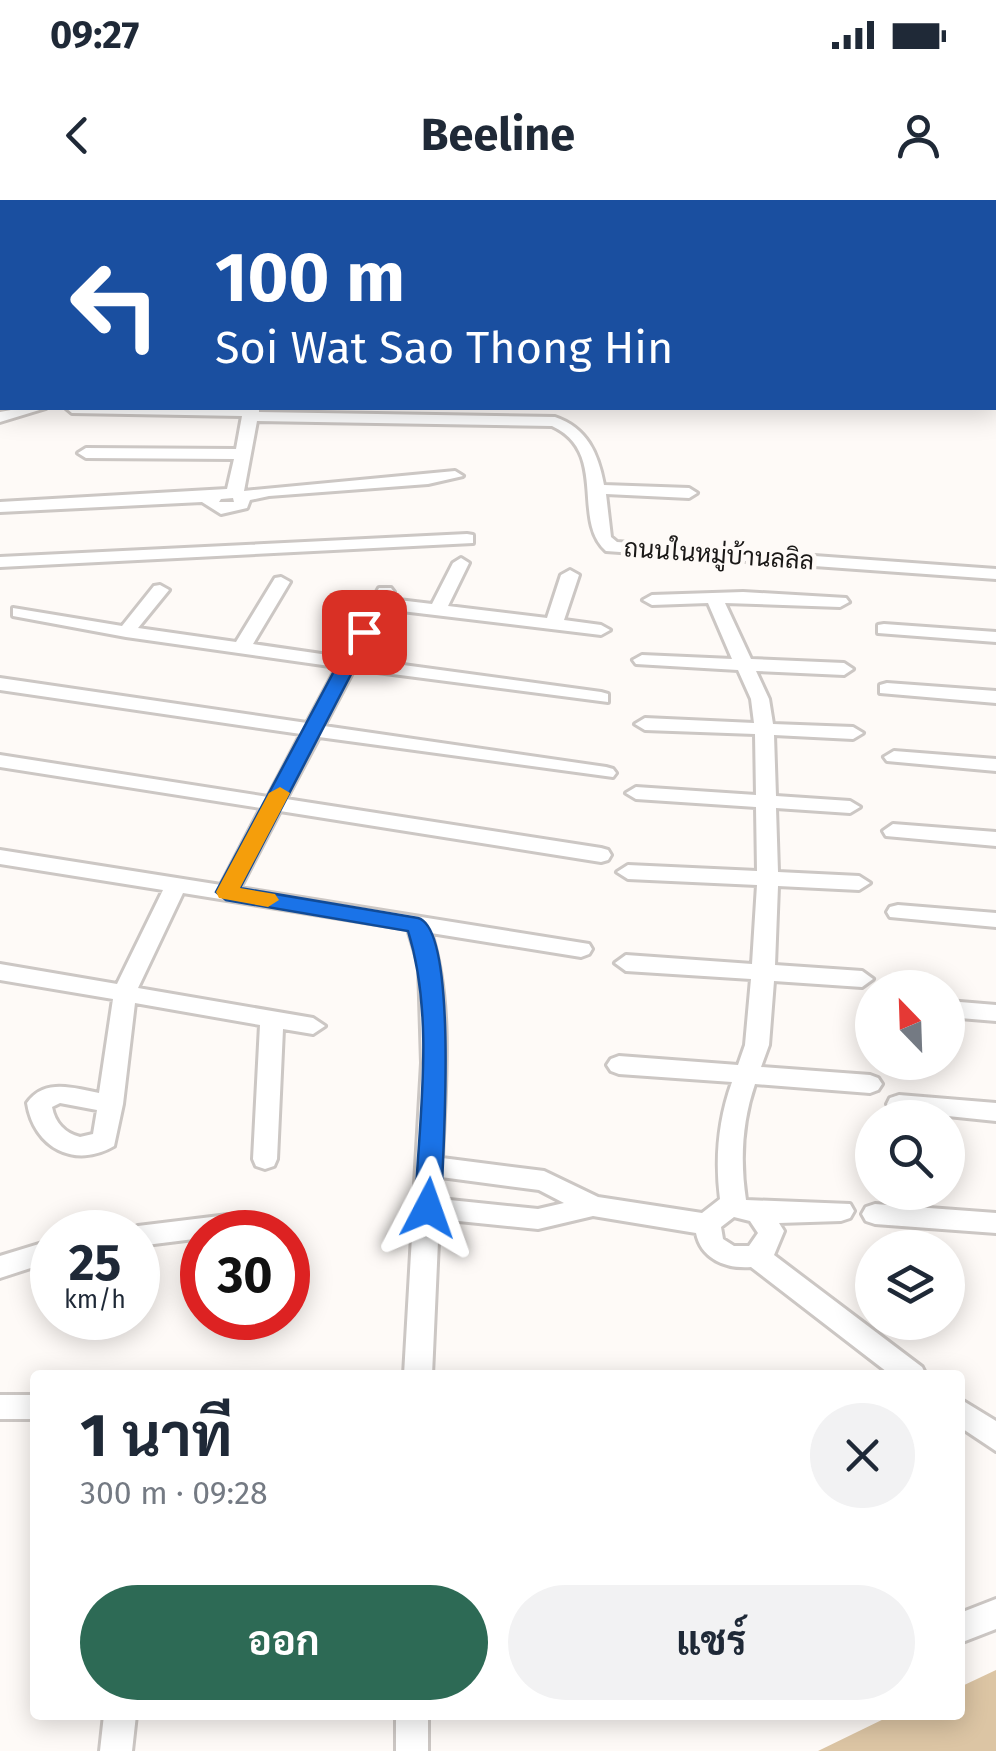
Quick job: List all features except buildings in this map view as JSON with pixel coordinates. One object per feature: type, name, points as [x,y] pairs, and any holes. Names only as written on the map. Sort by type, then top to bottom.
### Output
[{"type":"street","points":[[0,417],[30,410]]},
{"type":"street","name":"ถนนในหมู่บ้านลลิล","points":[[132,410],[428,413],[564,424],[575,431],[590,455],[603,539],[612,547],[996,574]]},
{"type":"street","points":[[235,517],[251,412]]},
{"type":"street","points":[[86,453],[243,454]]},
{"type":"street","points":[[235,517],[283,488],[412,482],[454,476]]},
{"type":"street","points":[[596,489],[689,494]]},
{"type":"street","points":[[0,507],[212,497],[210,503],[235,517]]},
{"type":"street","points":[[0,562],[235,517],[467,538]]},
{"type":"street","points":[[437,611],[461,563]]},
{"type":"street","points":[[554,624],[570,575]]},
{"type":"street","points":[[242,647],[281,582]]},
{"type":"street","points":[[126,632],[160,590]]},
{"type":"street","points":[[652,600],[743,597],[840,602]]},
{"type":"street","points":[[226,892],[382,598],[437,611],[601,630]]},
{"type":"street","points":[[715,600],[760,700],[764,728],[768,880],[763,972],[757,1045],[734,1111],[729,1170],[746,1210],[771,1231],[765,1250],[744,1259],[720,1252],[711,1244],[707,1224],[712,1216],[746,1210],[841,1211]]},
{"type":"street","points":[[19,612],[126,632],[601,698]]},
{"type":"street","points":[[884,629],[996,638]]},
{"type":"street","points":[[642,660],[844,669]]},
{"type":"street","points":[[0,684],[606,774]]},
{"type":"street","points":[[887,690],[996,697]]},
{"type":"street","points":[[646,724],[852,733]]},
{"type":"street","points":[[894,757],[996,765]]},
{"type":"street","points":[[0,761],[602,855]]},
{"type":"street","points":[[636,793],[850,807]]},
{"type":"street","points":[[892,831],[996,839]]},
{"type":"street","points":[[0,856],[581,949]]},
{"type":"street","points":[[628,872],[859,883]]},
{"type":"street","points":[[111,1104],[125,992],[176,884]]},
{"type":"street","points":[[898,912],[996,920]]},
{"type":"street","points":[[418,925],[430,964],[434,1063],[432,1166],[418,1370]]},
{"type":"street","points":[[626,964],[855,979]]},
{"type":"street","points":[[0,972],[313,1026]]},
{"type":"street","points":[[965,1010],[996,1013]]},
{"type":"street","points":[[265,1159],[272,1020]]},
{"type":"street","points":[[619,1065],[870,1084]]},
{"type":"street","points":[[965,1109],[996,1112]]},
{"type":"street","points":[[432,1166],[544,1181],[593,1206],[707,1224]]},
{"type":"street","points":[[428,1208],[538,1219],[593,1206]]},
{"type":"street","points":[[875,1214],[996,1223]]},
{"type":"street","points":[[756,1256],[905,1370]]},
{"type":"street","points":[[0,1268],[30,1258]]},
{"type":"street","points":[[0,1407],[30,1407]]},
{"type":"street","points":[[965,1415],[996,1438]]},
{"type":"street","points":[[965,1626],[996,1614]]},
{"type":"street","points":[[116,1751],[119,1720]]},
{"type":"street","points":[[412,1720],[412,1751]]},
{"type":"slow traffic","points":[[268,900],[226,892],[280,793]]},
{"type":"route","points":[[364,632],[226,892],[418,925],[430,964],[434,1063],[428,1208]]}]
